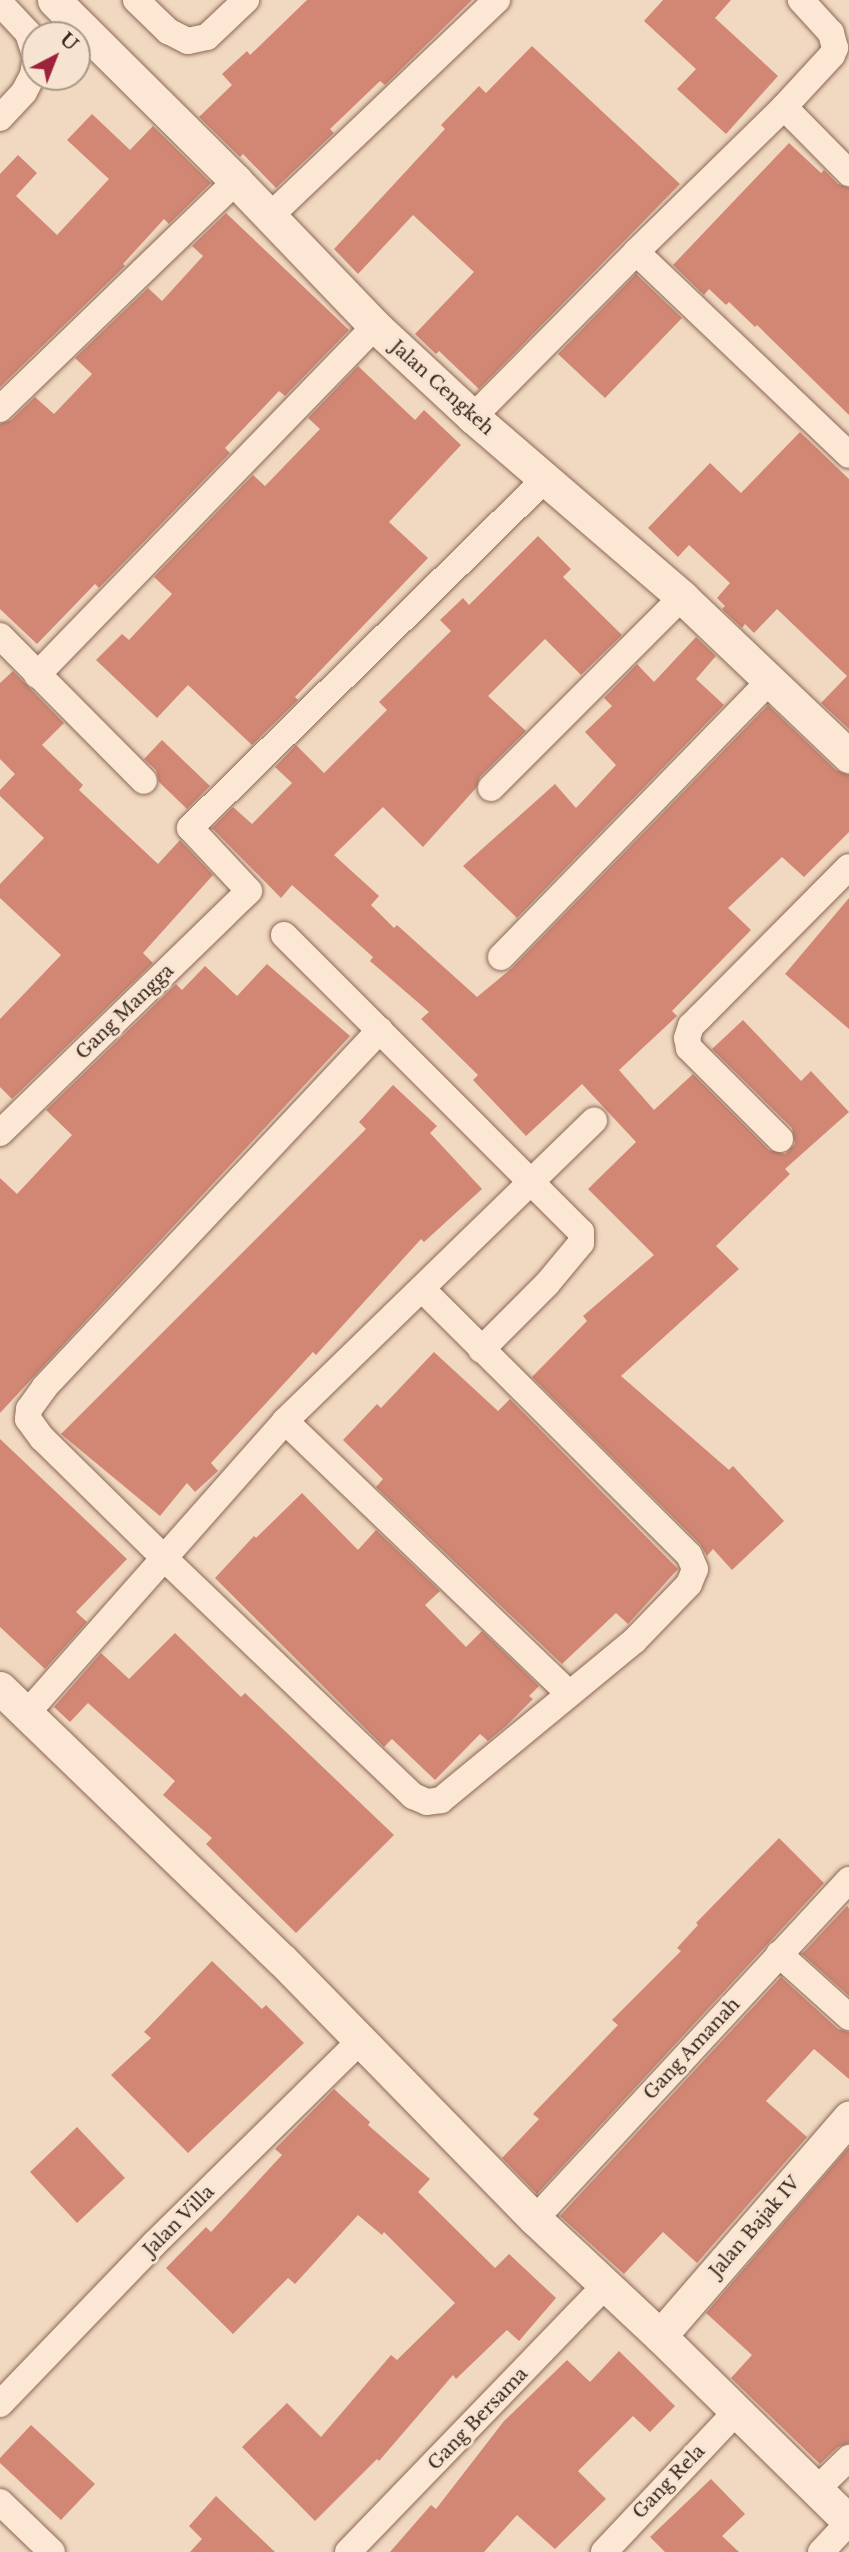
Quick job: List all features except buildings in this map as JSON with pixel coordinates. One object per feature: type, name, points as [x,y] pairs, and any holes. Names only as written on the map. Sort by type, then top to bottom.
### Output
[{"type":"street","name":"Jalan Cengkeh","points":[[54,0],[236,181],[375,326],[473,417],[682,597],[849,756]]},
{"type":"street","points":[[136,0],[168,31],[188,41],[207,37],[246,0]]},
{"type":"street","points":[[269,217],[497,0]]},
{"type":"street","points":[[473,417],[636,251],[784,107],[832,55],[835,48],[824,24],[800,0]]},
{"type":"street","points":[[0,3],[21,26]]},
{"type":"street","points":[[0,118],[25,91]]},
{"type":"street","points":[[784,107],[849,173]]},
{"type":"street","points":[[0,409],[236,181]]},
{"type":"street","points":[[636,251],[849,455]]},
{"type":"street","points":[[37,675],[375,326]]},
{"type":"street","name":"Gang Mangga","points":[[0,1133],[249,891],[190,828],[545,479]]},
{"type":"street","points":[[491,789],[682,597]]},
{"type":"street","points":[[0,636],[144,782]]},
{"type":"street","points":[[501,957],[770,680]]},
{"type":"street","points":[[780,1139],[689,1048],[687,1038],[691,1026],[849,867]]},
{"type":"street","points":[[284,936],[580,1232],[581,1243],[547,1284],[481,1350]]},
{"type":"street","points":[[380,1030],[45,1387],[29,1409],[28,1419],[42,1438],[163,1557],[413,1796],[427,1802],[441,1800],[634,1640],[690,1584],[695,1569],[690,1555],[422,1289]]},
{"type":"street","points":[[27,1713],[285,1421],[594,1121]]},
{"type":"street","points":[[285,1421],[569,1693]]},
{"type":"street","points":[[0,1688],[361,2040],[535,2218],[660,2336],[849,2522],[821,2552]]},
{"type":"street","name":"Gang Amanah","points":[[535,2218],[849,1880]]},
{"type":"street","points":[[779,1954],[849,2017]]},
{"type":"street","name":"Jalan Villa","points":[[0,2404],[155,2244],[361,2040]]},
{"type":"street","name":"Jalan Bajak IV","points":[[660,2336],[849,2118]]},
{"type":"street","name":"Gang Bersama","points":[[348,2552],[606,2285]]},
{"type":"street","name":"Gang Rela","points":[[604,2552],[736,2412]]},
{"type":"street","points":[[816,2490],[849,2458]]},
{"type":"street","points":[[0,2502],[52,2552]]}]
